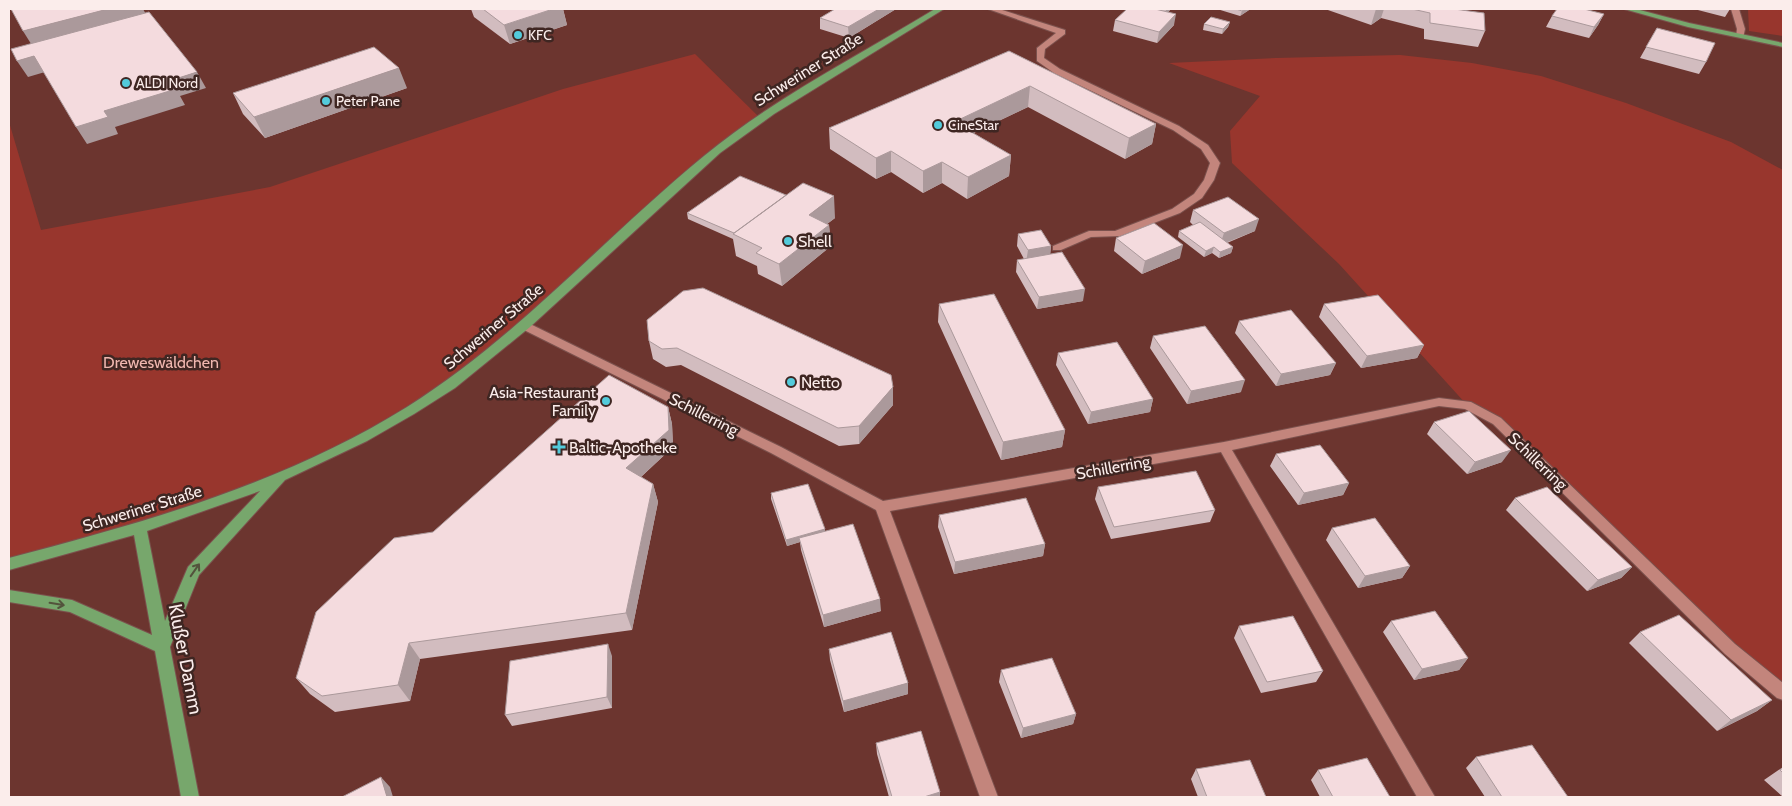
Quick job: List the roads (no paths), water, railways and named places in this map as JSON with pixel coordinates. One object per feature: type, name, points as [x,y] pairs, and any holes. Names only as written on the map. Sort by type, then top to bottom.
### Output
[{"type":"main road","name":"Schweriner Straße","points":[[9,564],[140,529],[225,500],[282,476],[356,441],[410,411],[454,381],[524,324],[705,160],[758,120],[940,9]]},
{"type":"main road","points":[[1628,9],[1783,45]]},
{"type":"main road","points":[[9,596],[72,606],[162,647],[193,571],[282,476]]},
{"type":"main road","name":"Klußer Damm","points":[[140,529],[190,797]]},
{"type":"street","points":[[992,9],[1062,32],[1041,48],[1040,59],[1057,71],[1176,128],[1204,147],[1215,163],[1209,180],[1198,196],[1176,211],[1116,234],[1089,234],[1056,248]]},
{"type":"street","points":[[1735,9],[1741,29],[1740,36]]},
{"type":"street","name":"Schillerring","points":[[524,324],[784,454],[882,507],[1224,447],[1439,402],[1467,405],[1497,421],[1730,649],[1783,693]]},
{"type":"street","points":[[1224,447],[1426,797]]},
{"type":"street","points":[[882,507],[989,797]]},
{"type":"place","name":"KFC","points":[[518,35]]},
{"type":"place","name":"ALDI Nord","points":[[126,83]]},
{"type":"place","name":"Peter Pane","points":[[326,101]]},
{"type":"place","name":"CineStar","points":[[938,125]]},
{"type":"place","name":"Shell","points":[[788,241]]},
{"type":"place","name":"Netto","points":[[791,382]]},
{"type":"place","name":"Asia-Restaurant Family","points":[[606,401]]},
{"type":"place","name":"Baltic-Apotheke","points":[[559,447]]},
{"type":"park label","name":"Dreweswäldchen","points":[[161,362]]}]
